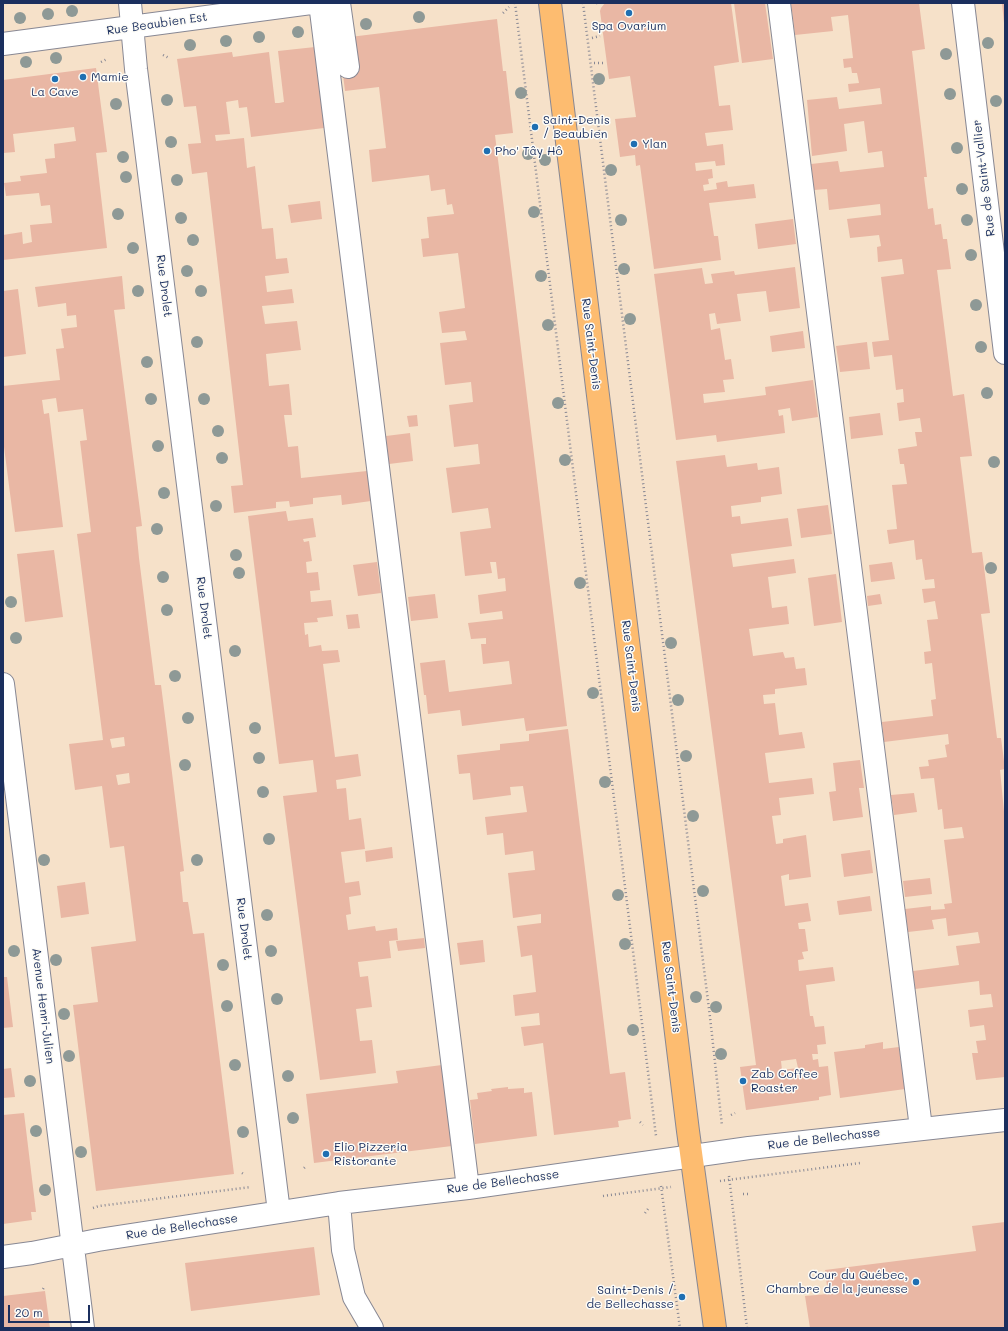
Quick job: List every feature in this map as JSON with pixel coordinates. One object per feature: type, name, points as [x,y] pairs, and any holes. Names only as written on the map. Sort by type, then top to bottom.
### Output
[{"type":"main road","name":"Rue Saint-Denis","points":[[550,3],[692,1155],[715,1328]]},
{"type":"street","name":"Rue Drolet","points":[[130,3],[138,84],[279,1212]]},
{"type":"street","name":"Rue Beaubien Est","points":[[3,44],[311,3]]},
{"type":"street","points":[[320,3],[468,1188]]},
{"type":"street","points":[[339,3],[348,67]]},
{"type":"street","points":[[779,3],[921,1128]]},
{"type":"street","name":"Rue de Saint-Vallier","points":[[963,3],[1005,353]]},
{"type":"street","name":"Avenue Henri-Julien","points":[[3,684],[83,1328]]},
{"type":"street","name":"Rue de Bellechasse","points":[[3,1257],[98,1240],[339,1203],[468,1188],[692,1155],[921,1128],[1005,1120]]},
{"type":"street","points":[[339,1203],[343,1250],[354,1297],[372,1328]]},
{"type":"path","points":[[515,3],[656,1130]]},
{"type":"path","points":[[583,3],[722,1120]]},
{"type":"path","points":[[503,13],[508,8]]},
{"type":"path","points":[[592,38],[600,36]]},
{"type":"path","points":[[163,55],[169,58]]},
{"type":"path","points":[[101,62],[107,59]]},
{"type":"path","points":[[594,63],[603,63]]},
{"type":"path","points":[[731,1115],[735,1113]]},
{"type":"path","points":[[640,1122],[643,1125]]},
{"type":"path","points":[[662,1189],[865,1163]]},
{"type":"path","points":[[242,1174],[246,1175]]},
{"type":"path","points":[[731,1190],[747,1328]]},
{"type":"path","points":[[743,1194],[750,1194]]},
{"type":"path","points":[[663,1199],[680,1328]]},
{"type":"path","points":[[645,1213],[648,1209]]},
{"type":"building","points":[[605,3],[731,3],[739,62],[714,66],[719,106],[730,105],[733,130],[705,133],[707,146],[723,144],[725,165],[716,166],[715,161],[695,163],[696,171],[712,169],[713,178],[708,179],[709,184],[703,185],[704,191],[717,189],[716,183],[727,181],[728,187],[754,184],[756,198],[709,203],[714,236],[718,236],[721,260],[654,269],[640,165],[636,166],[635,155],[620,157],[615,119],[636,117],[630,76],[609,79],[600,11]]},
{"type":"building","points":[[734,3],[765,3],[773,59],[742,63]]},
{"type":"building","points":[[791,3],[919,3],[925,49],[912,51],[927,177],[924,177],[928,209],[933,208],[935,225],[941,224],[943,239],[947,239],[951,269],[937,270],[953,396],[964,394],[972,456],[960,457],[972,553],[982,552],[990,613],[981,614],[997,738],[1001,738],[1005,769],[1000,770],[1005,822],[1005,1077],[976,1080],[972,1053],[978,1053],[976,1041],[986,1040],[984,1025],[970,1027],[968,1010],[993,1007],[991,994],[980,995],[979,981],[915,989],[913,971],[959,965],[956,946],[980,943],[978,932],[948,936],[946,918],[932,920],[934,929],[908,932],[905,909],[931,906],[931,910],[945,909],[944,904],[952,903],[944,840],[964,838],[962,827],[944,829],[942,809],[938,810],[934,778],[921,779],[919,767],[929,766],[928,760],[947,757],[945,745],[949,744],[948,734],[884,742],[882,722],[933,716],[931,700],[936,699],[932,663],[925,664],[924,652],[931,651],[927,620],[938,619],[935,601],[924,603],[922,589],[935,588],[934,579],[925,580],[922,559],[916,560],[914,540],[889,544],[887,530],[897,529],[892,485],[907,484],[904,464],[900,464],[898,449],[917,446],[915,432],[922,432],[920,418],[899,421],[897,403],[904,402],[903,389],[896,390],[892,355],[874,357],[872,342],[889,340],[881,277],[904,274],[902,259],[878,262],[877,247],[881,246],[879,235],[850,238],[847,219],[881,215],[880,204],[829,210],[827,189],[814,190],[811,164],[838,161],[840,172],[884,167],[882,151],[868,153],[864,121],[844,124],[847,151],[812,156],[807,100],[837,97],[839,109],[882,104],[880,88],[849,92],[848,84],[859,83],[857,73],[852,73],[851,67],[844,68],[843,59],[853,58],[848,15],[831,17],[833,31],[795,35]]},
{"type":"building","points":[[1002,3],[1005,3],[1005,23],[1004,23]]},
{"type":"building","points":[[497,19],[503,71],[506,71],[513,133],[495,135],[567,726],[526,731],[524,718],[462,726],[460,710],[428,714],[420,663],[445,660],[449,692],[512,684],[509,661],[483,664],[481,644],[486,644],[486,638],[471,639],[468,623],[503,619],[502,611],[480,614],[478,595],[506,591],[505,578],[498,579],[496,562],[490,562],[492,573],[465,576],[460,532],[491,528],[488,508],[452,513],[446,468],[480,464],[478,444],[454,447],[449,405],[473,402],[471,382],[445,385],[440,343],[467,340],[465,331],[442,333],[439,312],[465,308],[458,253],[423,257],[421,239],[429,238],[427,217],[454,214],[452,204],[447,205],[445,189],[431,191],[429,175],[372,182],[369,150],[386,148],[379,87],[345,91],[342,67],[350,37]]},
{"type":"building","points":[[315,47],[324,128],[251,137],[247,107],[239,108],[238,100],[226,102],[230,134],[215,135],[216,141],[244,138],[247,168],[255,166],[262,229],[273,228],[276,259],[287,258],[289,273],[265,276],[267,292],[292,289],[294,303],[262,306],[265,324],[297,321],[301,350],[266,354],[269,386],[289,384],[292,415],[284,415],[288,447],[298,446],[301,478],[367,471],[371,501],[342,505],[341,495],[313,498],[313,504],[290,507],[289,501],[276,502],[276,508],[234,513],[231,486],[243,485],[207,172],[192,174],[188,144],[201,143],[196,106],[184,107],[177,59],[232,52],[233,57],[269,52],[275,103],[279,103],[284,102],[278,51]]},
{"type":"building","points":[[96,68],[107,152],[96,153],[107,248],[3,260],[3,235],[22,232],[23,244],[32,242],[30,225],[52,223],[50,205],[41,206],[39,193],[6,196],[4,183],[21,181],[20,176],[47,173],[45,159],[55,158],[54,144],[76,141],[74,127],[13,134],[15,152],[3,153],[3,80]]},
{"type":"building","points":[[320,201],[322,219],[291,223],[288,205]]},
{"type":"building","points":[[793,219],[796,244],[758,249],[755,224]]},
{"type":"building","points":[[795,267],[800,308],[769,312],[766,291],[737,294],[741,321],[717,324],[715,313],[709,314],[711,330],[720,328],[725,360],[731,359],[734,379],[723,380],[725,392],[703,394],[704,403],[766,395],[765,387],[813,380],[818,417],[792,421],[790,408],[778,410],[779,416],[783,415],[785,433],[717,442],[716,435],[676,440],[654,274],[702,268],[705,284],[713,283],[711,274],[734,271],[735,275]]},
{"type":"building","points":[[122,276],[125,309],[114,310],[142,526],[136,527],[139,558],[155,685],[161,685],[184,871],[180,872],[183,902],[188,902],[193,934],[204,933],[234,1174],[96,1191],[73,1005],[98,1002],[91,947],[136,941],[124,846],[110,848],[102,786],[75,790],[69,744],[103,740],[77,534],[91,532],[80,441],[87,440],[83,409],[58,412],[56,398],[42,400],[44,414],[49,413],[63,527],[15,532],[3,439],[3,386],[60,380],[56,349],[64,348],[61,329],[77,327],[76,315],[67,316],[66,303],[38,307],[35,287]],"holes":[[[124,737],[125,746],[112,748],[110,739]],[[129,773],[130,783],[118,785],[116,775]]]},
{"type":"building","points":[[18,289],[26,354],[3,357],[3,291]]},
{"type":"building","points":[[803,331],[805,348],[772,352],[770,336]]},
{"type":"building","points":[[867,342],[870,369],[840,372],[836,346]]},
{"type":"building","points":[[880,413],[883,435],[851,439],[849,417]]},
{"type":"building","points":[[417,415],[418,426],[409,427],[407,416]]},
{"type":"building","points":[[410,433],[413,461],[389,464],[386,436]]},
{"type":"building","points":[[725,455],[727,467],[757,463],[758,470],[779,467],[782,494],[761,497],[761,502],[731,506],[732,517],[740,516],[741,524],[788,518],[792,546],[731,554],[733,567],[794,559],[796,573],[768,577],[772,608],[787,606],[789,624],[749,629],[753,656],[783,652],[785,658],[794,657],[796,669],[805,668],[807,685],[775,689],[775,694],[763,695],[764,704],[775,703],[779,735],[802,732],[805,748],[765,753],[769,783],[812,778],[814,794],[779,798],[781,815],[772,816],[776,844],[783,843],[783,839],[806,835],[811,877],[789,880],[789,874],[781,876],[785,906],[808,903],[811,921],[798,923],[799,929],[805,929],[808,951],[802,952],[804,959],[798,960],[799,971],[833,967],[835,981],[806,985],[810,1016],[813,1016],[815,1027],[824,1026],[826,1044],[817,1045],[818,1054],[812,1054],[813,1060],[818,1059],[819,1067],[828,1066],[831,1095],[819,1097],[819,1100],[746,1110],[740,1067],[756,1065],[676,461]],"holes":[[[796,1059],[798,1068],[782,1070],[781,1061]]]},
{"type":"building","points":[[828,505],[832,534],[801,538],[797,509]]},
{"type":"building","points":[[286,511],[288,521],[313,518],[316,537],[303,539],[304,542],[309,541],[312,561],[306,562],[307,573],[318,572],[320,590],[310,591],[311,602],[331,600],[333,616],[317,618],[318,622],[304,623],[305,635],[308,634],[309,647],[321,645],[322,651],[338,650],[340,662],[323,664],[335,757],[358,754],[361,776],[336,780],[337,789],[346,788],[349,820],[361,818],[365,849],[341,852],[345,883],[359,881],[361,895],[349,897],[351,914],[346,915],[348,930],[375,926],[376,931],[397,928],[398,940],[389,941],[391,958],[358,962],[360,977],[368,976],[372,1007],[356,1009],[360,1041],[372,1040],[376,1073],[320,1080],[283,796],[317,792],[313,760],[279,764],[248,516]]},
{"type":"building","points":[[54,550],[63,617],[25,622],[17,554]]},
{"type":"building","points":[[377,562],[381,593],[358,596],[353,565]]},
{"type":"building","points":[[892,562],[895,579],[871,582],[869,565]]},
{"type":"building","points":[[836,574],[842,622],[814,626],[808,578]]},
{"type":"building","points":[[435,594],[438,618],[411,621],[408,597]]},
{"type":"building","points":[[880,594],[882,604],[868,606],[867,596]]},
{"type":"building","points":[[358,614],[360,628],[348,629],[346,615]]},
{"type":"building","points":[[568,729],[610,1074],[625,1072],[631,1119],[618,1121],[619,1127],[554,1135],[543,1043],[524,1046],[521,1027],[540,1025],[539,1013],[515,1016],[513,995],[536,992],[532,955],[521,957],[517,926],[541,923],[541,914],[513,918],[508,873],[535,870],[533,851],[505,855],[503,833],[487,835],[485,817],[527,812],[523,786],[510,787],[511,795],[473,800],[470,773],[459,774],[457,755],[500,750],[500,744],[529,741],[529,734]]},
{"type":"building","points":[[860,760],[864,788],[859,788],[863,817],[833,821],[829,792],[836,791],[833,763]]},
{"type":"building","points":[[914,793],[917,812],[894,815],[891,795]]},
{"type":"building","points":[[392,847],[393,858],[366,862],[365,851]]},
{"type":"building","points":[[870,850],[873,873],[844,877],[841,854]]},
{"type":"building","points":[[930,878],[932,894],[905,897],[903,881]]},
{"type":"building","points":[[85,882],[89,914],[61,918],[57,886]]},
{"type":"building","points":[[870,896],[872,911],[839,915],[837,901]]},
{"type":"building","points":[[424,938],[425,948],[398,951],[396,941]]},
{"type":"building","points":[[483,940],[485,962],[460,965],[457,943]]},
{"type":"building","points":[[3,977],[7,977],[13,1027],[3,1028]]},
{"type":"building","points":[[883,1042],[883,1049],[899,1047],[905,1089],[840,1098],[834,1052],[865,1048],[865,1045]]},
{"type":"building","points":[[442,1065],[452,1146],[314,1163],[306,1094],[398,1083],[396,1071]]},
{"type":"building","points":[[11,1068],[15,1097],[3,1098],[3,1069]]},
{"type":"building","points":[[508,1087],[508,1089],[524,1088],[524,1093],[532,1092],[537,1136],[475,1144],[470,1100],[478,1099],[477,1093],[492,1091],[491,1089]]},
{"type":"building","points":[[24,1113],[36,1212],[31,1212],[32,1220],[3,1224],[3,1115]]},
{"type":"building","name":"Cour du Québec, Chambre de la jeunesse","points":[[1005,1222],[1005,1328],[810,1328],[805,1296],[828,1294],[825,1270],[976,1251],[972,1226]]},
{"type":"building","points":[[314,1247],[320,1295],[191,1311],[185,1263]]},
{"type":"building","points":[[45,1291],[50,1328],[3,1328],[3,1296]]},
{"type":"place","name":"Spa Ovarium","points":[[629,13]]},
{"type":"place","name":"Mamie","points":[[83,77]]},
{"type":"place","name":"La Cave","points":[[55,79]]},
{"type":"place","name":"Saint-Denis / Beaubien","points":[[535,127]]},
{"type":"place","name":"Ylan","points":[[634,144]]},
{"type":"place","name":"Pho' Tây Hô","points":[[487,151]]},
{"type":"place","name":"Zab Coffee Roaster","points":[[743,1081]]},
{"type":"place","name":"Elio Pizzeria Ristorante","points":[[326,1154]]},
{"type":"place","name":"Cour du Québec, Chambre de la jeunesse","points":[[916,1282]]},
{"type":"place","name":"Saint-Denis / de Bellechasse","points":[[682,1297]]}]
